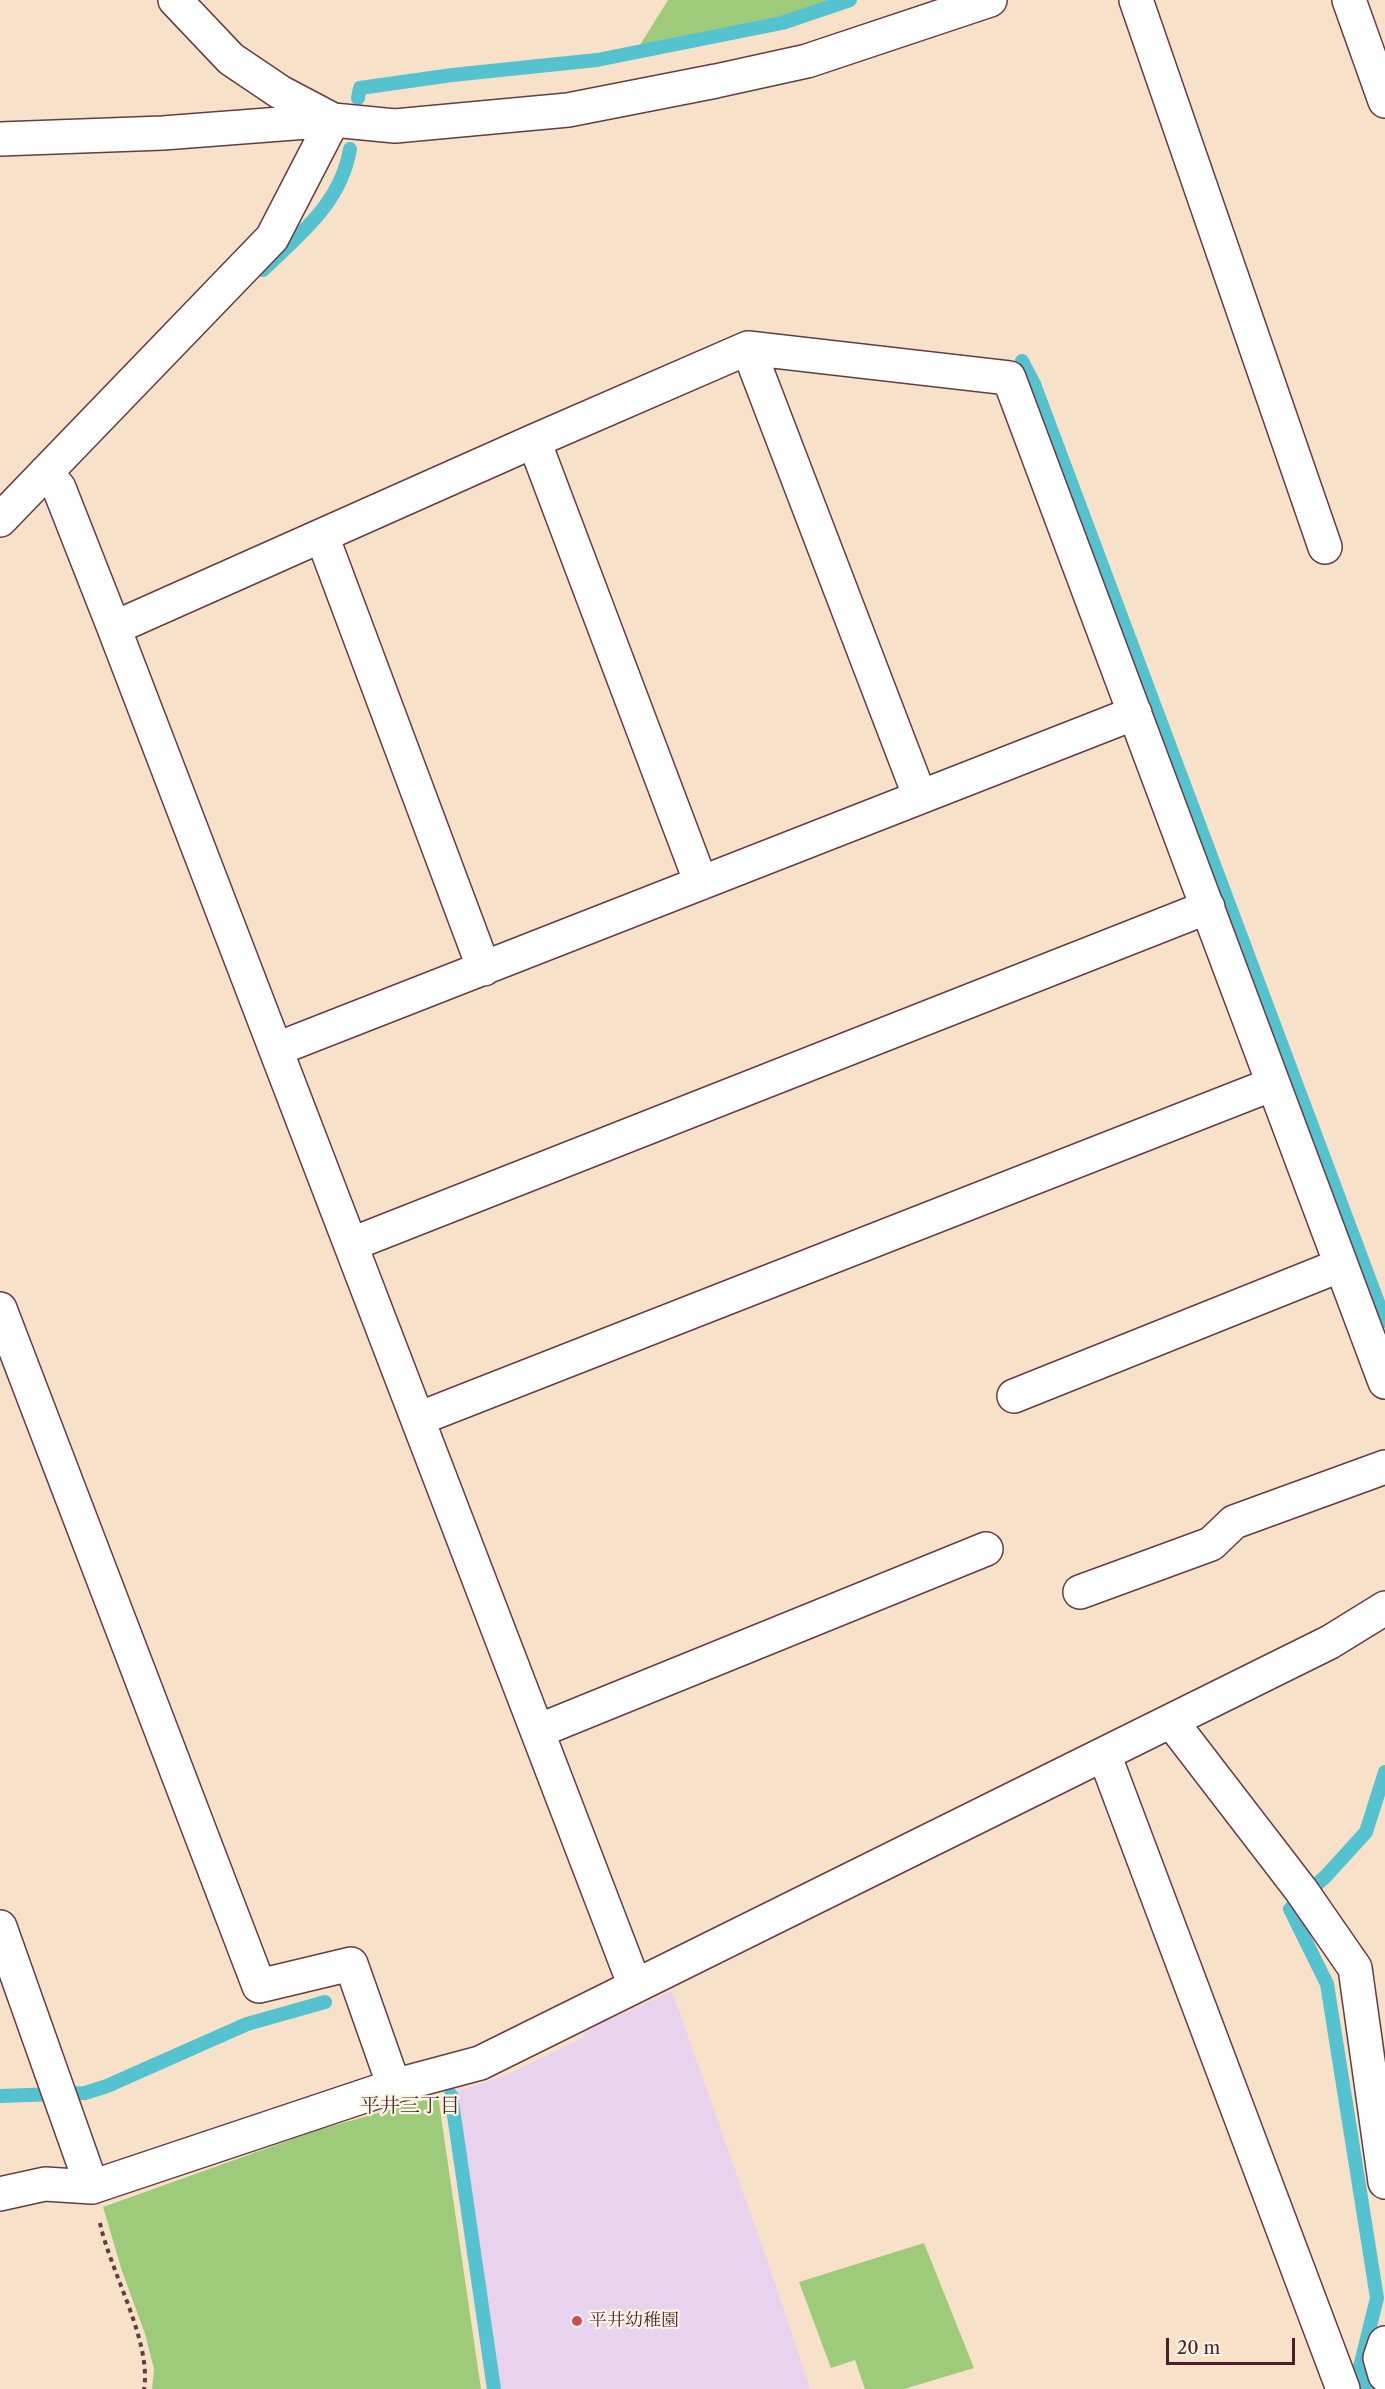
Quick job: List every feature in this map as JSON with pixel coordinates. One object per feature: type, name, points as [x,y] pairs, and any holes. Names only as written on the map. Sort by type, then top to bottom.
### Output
[{"type":"street","points":[[175,0],[231,59],[280,92],[333,120]]},
{"type":"street","points":[[0,139],[163,133],[333,120],[396,126],[568,110],[807,61],[990,0]]},
{"type":"street","points":[[1136,0],[1325,547]]},
{"type":"street","points":[[1349,0],[1385,101]]},
{"type":"street","points":[[0,520],[52,479],[272,238],[333,120]]},
{"type":"street","points":[[114,628],[748,348],[1009,378],[1385,1382]]},
{"type":"street","points":[[748,348],[920,797]]},
{"type":"street","points":[[534,441],[701,883]]},
{"type":"street","points":[[52,479],[114,628],[277,1049],[635,1986]]},
{"type":"street","points":[[322,536],[484,969]]},
{"type":"street","points":[[277,1049],[1135,713]]},
{"type":"street","points":[[352,1244],[1208,907]]},
{"type":"street","points":[[418,1419],[1273,1084]]},
{"type":"street","points":[[1014,1396],[1341,1265]]},
{"type":"street","points":[[0,1309],[259,1986],[351,1964],[394,2086]]},
{"type":"street","points":[[1080,1592],[1211,1544],[1234,1522],[1385,1467]]},
{"type":"street","points":[[538,1731],[986,1549]]},
{"type":"street","points":[[0,2194],[45,2184],[92,2187],[394,2086],[480,2063],[1329,1642],[1385,1608]]},
{"type":"street","points":[[1171,1721],[1306,1897],[1354,1968],[1371,1981],[1385,2182]]},
{"type":"street","points":[[1104,1754],[1343,2389]]},
{"type":"street","points":[[0,1927],[92,2187]]},
{"type":"path","points":[[92,2187],[101,2229],[138,2337],[146,2376],[144,2389]]},
{"type":"shaded area","points":[[672,1991],[810,2389],[498,2389],[454,2092],[509,2074],[584,2037],[584,2032]]},
{"type":"green space","points":[[668,0],[830,0],[787,16],[640,45]]},
{"type":"green space","points":[[438,2096],[481,2389],[152,2389],[154,2369],[145,2334],[122,2271],[103,2207],[318,2130]]},
{"type":"green space","points":[[924,2243],[974,2368],[904,2389],[865,2389],[855,2360],[831,2368],[799,2282]]},
{"type":"waterway","points":[[358,98],[360,88],[452,75],[597,60],[782,23],[850,0]]},
{"type":"waterway","points":[[263,270],[304,230],[328,202],[338,186],[350,149]]},
{"type":"waterway","points":[[1022,361],[1034,384],[1385,1321]]},
{"type":"waterway","points":[[1368,2389],[1360,2367],[1377,2298],[1327,1984],[1290,1909],[1326,1876],[1366,1832],[1385,1772]]},
{"type":"waterway","points":[[0,2096],[85,2093],[107,2086],[247,2024],[325,2002]]},
{"type":"waterway","points":[[451,2095],[494,2389]]},
{"type":"place","name":"平井幼稚園","points":[[577,2321]]},
{"type":"district","name":"平井三丁目","points":[[410,2106]]}]
